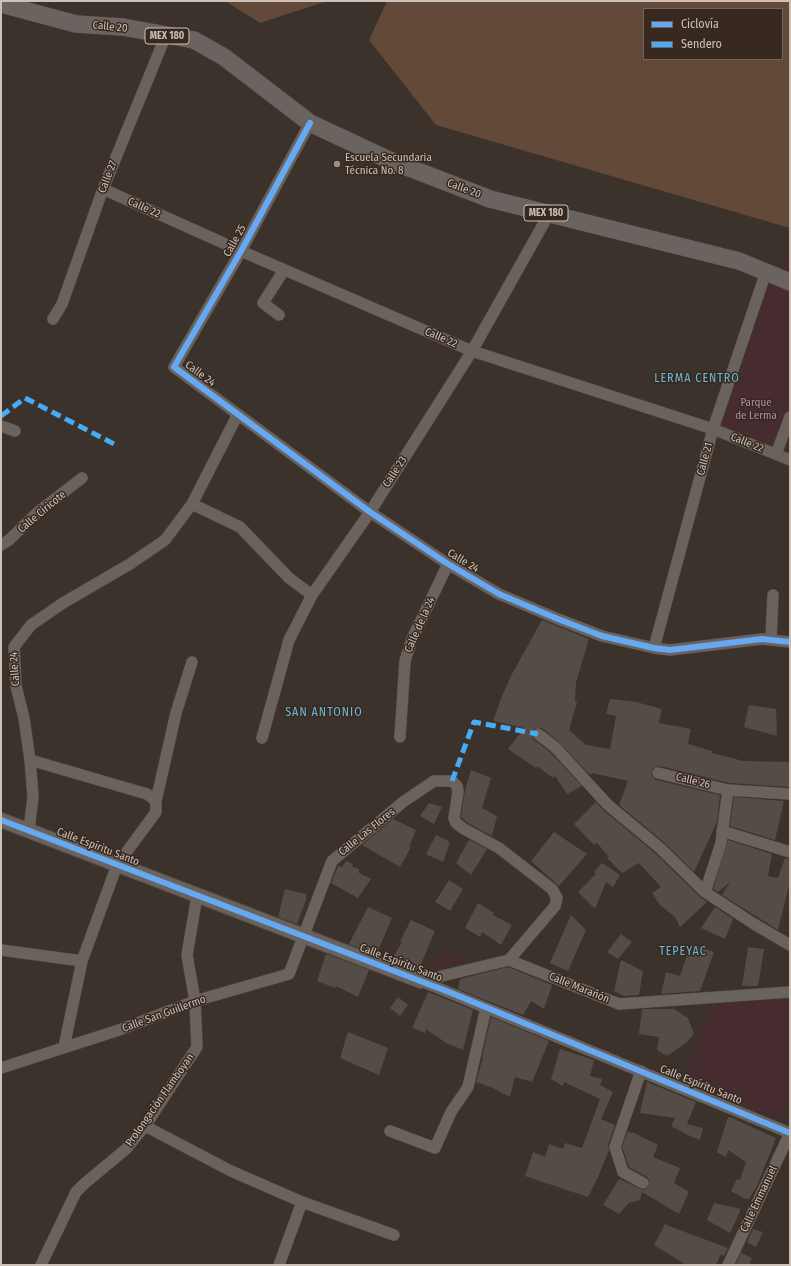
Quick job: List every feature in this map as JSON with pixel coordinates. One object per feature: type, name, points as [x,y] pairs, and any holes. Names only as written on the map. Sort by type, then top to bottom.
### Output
[{"type":"main road","name":"Calle 20","points":[[1,4],[76,24],[122,27],[194,40],[224,57],[310,123],[389,160],[490,200],[739,261],[790,282]]},
{"type":"street","name":"Calle 27","points":[[53,319],[62,304],[102,189],[166,35]]},
{"type":"street","name":"Calle 25","points":[[174,366],[241,251],[310,123]]},
{"type":"street","name":"Calle 22","points":[[102,189],[284,270],[472,351],[713,429],[790,460]]},
{"type":"street","name":"Calle 23","points":[[262,738],[289,640],[312,594],[370,512],[472,351],[549,214]]},
{"type":"street","points":[[279,315],[263,303],[284,270]]},
{"type":"street","name":"Calle 21","points":[[654,648],[713,429],[766,272]]},
{"type":"street","name":"Calle 24","points":[[174,366],[370,512],[448,564],[499,594],[602,636],[654,648],[670,650],[762,639],[790,642]]},
{"type":"street","name":"Calle 24","points":[[29,831],[33,796],[24,718],[16,686],[14,647],[31,625],[63,603],[130,564],[165,540],[192,504],[238,414]]},
{"type":"street","points":[[776,454],[790,417]]},
{"type":"street","points":[[1,426],[15,431]]},
{"type":"street","name":"Calle Ciricote","points":[[1,545],[9,540],[38,512],[82,478]]},
{"type":"street","points":[[192,504],[240,527],[290,578],[312,594]]},
{"type":"street","name":"Calle de la 24","points":[[400,737],[405,662],[412,640],[448,564]]},
{"type":"street","points":[[771,640],[773,595]]},
{"type":"street","points":[[64,1047],[82,961],[117,865],[156,812],[156,801],[176,713],[192,662]]},
{"type":"street","points":[[538,734],[555,747],[608,805],[660,848],[705,892],[790,945]]},
{"type":"street","points":[[30,760],[147,794],[156,801]]},
{"type":"street","name":"Calle 26","points":[[658,773],[728,790],[790,794]]},
{"type":"street","name":"Calle Las Flores","points":[[304,937],[332,861],[404,802],[434,781],[452,781],[457,786],[458,792],[454,818],[456,823],[499,848],[552,889],[557,898],[555,906],[509,960]]},
{"type":"street","points":[[705,892],[720,843],[728,790]]},
{"type":"street","name":"Calle Espíritu Santo","points":[[1,820],[421,981],[790,1133]]},
{"type":"street","points":[[722,831],[790,852]]},
{"type":"street","name":"Prolongación Flamboyan","points":[[41,1265],[76,1192],[126,1149],[145,1126],[197,1047],[195,1001],[187,955],[197,896]]},
{"type":"street","name":"Calle San Guillermo","points":[[1,1068],[119,1030],[195,1001],[289,974],[304,937]]},
{"type":"street","points":[[1,950],[82,961]]},
{"type":"street","points":[[421,981],[509,960]]},
{"type":"street","name":"Calle Marañón","points":[[509,960],[619,1004],[790,992]]},
{"type":"street","points":[[390,1131],[435,1148],[451,1112],[468,1087],[486,1008]]},
{"type":"street","points":[[641,1071],[615,1147],[623,1172],[643,1183]]},
{"type":"street","points":[[145,1126],[231,1171],[302,1202],[394,1234]]},
{"type":"street","name":"Calle Emmanuel","points":[[728,1265],[790,1133]]},
{"type":"street","points":[[279,1265],[302,1202]]},
{"type":"green space","points":[[790,246],[790,271],[780,268]]},
{"type":"green space","name":"Parque de Lerma","points":[[766,272],[790,282],[790,414],[776,454],[713,429]]},
{"type":"green space","points":[[447,952],[468,961],[424,974],[432,961]]},
{"type":"green space","points":[[790,995],[790,1102],[784,1118],[781,1120],[683,1086],[695,1046],[714,1001]]},
{"type":"shaded area","points":[[225,1],[327,1],[260,23]]},
{"type":"shaded area","points":[[387,1],[790,1],[790,228],[436,125],[369,40]]},
{"type":"building","points":[[542,620],[589,639],[576,682],[575,701],[577,702],[569,730],[586,745],[610,749],[616,716],[606,714],[610,699],[636,702],[662,709],[659,723],[691,729],[688,744],[712,751],[712,753],[743,761],[790,762],[790,787],[729,783],[660,766],[653,768],[651,775],[656,780],[720,795],[717,822],[694,872],[665,843],[619,805],[628,781],[588,773],[559,742],[542,728],[535,728],[531,733],[533,739],[550,752],[582,786],[567,794],[555,776],[553,778],[537,766],[536,768],[508,749],[524,728],[493,721],[512,674]]},
{"type":"building","points":[[749,705],[776,709],[777,736],[744,727]]},
{"type":"building","points":[[471,770],[491,778],[482,808],[497,816],[492,836],[468,823],[461,817],[465,790]]},
{"type":"building","points":[[734,797],[784,801],[775,840],[730,826]]},
{"type":"building","points":[[596,802],[603,810],[655,853],[707,902],[680,927],[675,917],[660,905],[652,893],[661,887],[639,863],[622,873],[607,858],[609,857],[597,843],[594,845],[574,824]]},
{"type":"building","points":[[429,803],[442,807],[434,824],[420,816]]},
{"type":"building","points":[[393,819],[416,830],[409,847],[411,847],[400,867],[362,845]]},
{"type":"building","points":[[554,832],[587,854],[559,886],[531,861]]},
{"type":"building","points":[[436,835],[450,842],[443,862],[426,854]]},
{"type":"building","points":[[469,840],[487,849],[471,875],[456,863]]},
{"type":"building","points":[[728,840],[772,854],[768,876],[778,878],[785,858],[790,859],[790,882],[778,930],[722,895],[730,882],[718,892],[713,889]]},
{"type":"building","points":[[346,861],[353,864],[352,867],[359,869],[359,873],[371,879],[358,898],[331,883],[338,866],[342,867]]},
{"type":"building","points":[[602,863],[620,875],[613,887],[606,882],[595,909],[578,892],[596,874],[594,872]]},
{"type":"building","points":[[449,880],[463,889],[450,911],[435,902]]},
{"type":"building","points":[[285,889],[306,894],[306,900],[297,924],[278,917]]},
{"type":"building","points":[[478,903],[494,913],[493,915],[512,925],[501,945],[482,932],[480,937],[465,928]]},
{"type":"building","points":[[368,907],[392,918],[376,955],[349,944]]},
{"type":"building","points":[[715,907],[733,919],[725,939],[701,928]]},
{"type":"building","points":[[571,915],[586,930],[568,971],[550,963]]},
{"type":"building","points":[[411,920],[435,931],[418,971],[391,961],[402,942],[400,941]]},
{"type":"building","points":[[621,934],[632,942],[618,959],[607,952]]},
{"type":"building","points":[[691,944],[714,952],[700,991],[661,994],[666,972],[680,976]]},
{"type":"building","points":[[748,947],[764,949],[758,986],[742,986]]},
{"type":"building","points":[[326,954],[369,970],[358,997],[336,986],[335,988],[317,981]]},
{"type":"building","points":[[621,960],[643,971],[639,995],[624,996],[614,991]]},
{"type":"building","points":[[508,967],[552,985],[544,1009],[531,1001],[523,1015],[458,989],[460,979]]},
{"type":"building","points":[[428,992],[473,1010],[463,1050],[446,1043],[426,1029],[425,1033],[412,1028]]},
{"type":"building","points":[[398,997],[408,1005],[400,1016],[390,1008]]},
{"type":"building","points":[[642,1009],[674,1009],[688,1018],[694,1034],[686,1043],[667,1056],[657,1050],[659,1037],[639,1034]]},
{"type":"building","points":[[491,1017],[549,1041],[532,1082],[515,1077],[510,1097],[493,1088],[476,1082]]},
{"type":"building","points":[[348,1032],[388,1048],[379,1075],[340,1058]]},
{"type":"building","points":[[560,1049],[594,1060],[590,1076],[602,1079],[600,1085],[613,1092],[601,1119],[615,1125],[608,1145],[609,1150],[588,1197],[525,1176],[533,1152],[545,1157],[549,1144],[563,1149],[565,1143],[582,1148],[600,1099],[564,1082],[563,1086],[551,1079]]},
{"type":"building","points":[[647,1082],[696,1102],[687,1124],[703,1128],[700,1140],[671,1126],[675,1118],[640,1113]]},
{"type":"building","points":[[728,1117],[737,1119],[736,1120],[776,1138],[757,1186],[749,1199],[745,1199],[731,1191],[737,1179],[740,1180],[746,1162],[728,1150],[726,1157],[717,1152]]},
{"type":"building","points":[[628,1131],[658,1145],[653,1157],[680,1168],[674,1183],[689,1192],[679,1214],[642,1192],[640,1200],[629,1203],[619,1214],[603,1205],[619,1179],[643,1190],[649,1186],[649,1180],[647,1177],[629,1167],[622,1147]]},
{"type":"building","points":[[714,1203],[741,1209],[730,1233],[707,1220]]},
{"type":"building","points":[[665,1224],[728,1248],[724,1256],[721,1254],[716,1265],[686,1265],[654,1245]]},
{"type":"building","points":[[753,1229],[763,1232],[756,1247],[747,1242]]},
{"type":"building","points":[[741,1253],[752,1258],[749,1265],[736,1264]]},
{"type":"marked path","points":[[1,416],[25,398],[118,446]]},
{"type":"marked path","points":[[452,781],[474,722],[538,734]]},
{"type":"cycle path","points":[[310,123],[241,251],[174,367],[370,512],[448,564],[499,594],[602,636],[654,648],[670,650],[762,639],[790,642]]},
{"type":"cycle path","points":[[1,820],[449,992],[790,1133]]},
{"type":"place","name":"Escuela Secundaria Técnica No. 8","points":[[337,164]]},
{"type":"district","name":"LERMA CENTRO","points":[[697,379]]},
{"type":"district","name":"SAN ANTONIO","points":[[324,713]]},
{"type":"district","name":"TEPEYAC","points":[[683,952]]}]
